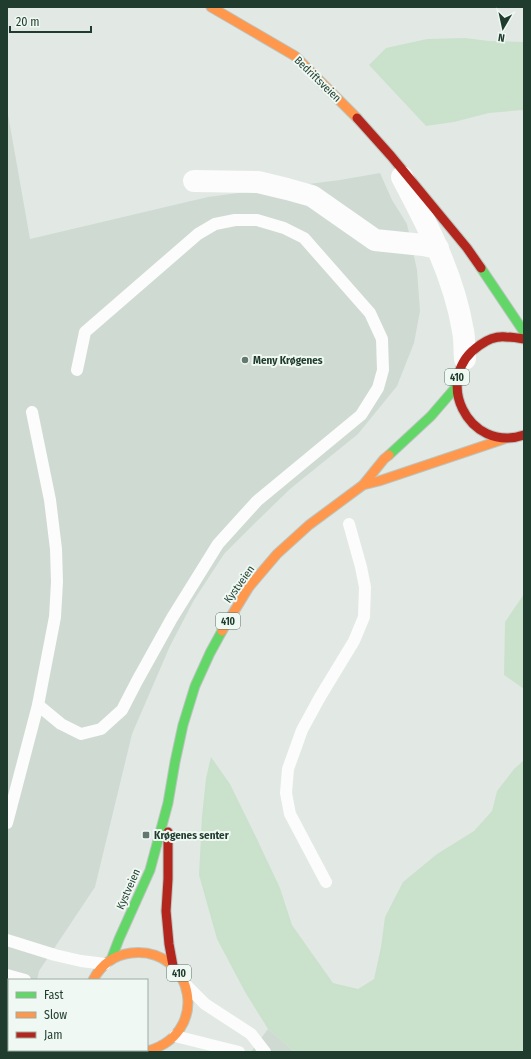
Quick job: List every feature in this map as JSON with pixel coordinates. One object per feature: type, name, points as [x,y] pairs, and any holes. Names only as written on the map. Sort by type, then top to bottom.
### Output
[{"type":"main road","name":"Bedriftsveien","points":[[211,7],[295,56],[357,117],[467,248],[524,332]]},
{"type":"main road","name":"410","points":[[524,339],[502,336],[487,340],[475,348],[460,367],[456,387],[458,402],[465,416],[476,427],[489,435],[504,439],[524,435]]},
{"type":"main road","name":"Kystveien","points":[[108,962],[150,870],[168,803],[183,725],[195,686],[210,653],[229,619],[249,587],[277,554],[309,525],[363,485],[384,459],[431,416],[456,387]]},
{"type":"main road","name":"Kystveien","points":[[363,485],[378,482],[504,439]]},
{"type":"main road","name":"Kystveien","points":[[168,803],[168,879],[166,911],[174,966]]},
{"type":"main road","name":"410","points":[[94,979],[97,972],[108,962],[123,954],[136,952],[150,953],[162,958],[174,966],[185,983],[188,997],[188,1011],[183,1024],[164,1052]]},
{"type":"main road","points":[[148,1051],[159,1048],[171,1040]]},
{"type":"street","name":"Bedriftsveien","points":[[391,156],[426,222],[449,277],[459,309],[463,332],[465,359]]},
{"type":"street","points":[[194,181],[258,182],[287,188],[312,196],[375,240],[438,248]]},
{"type":"lane","points":[[38,705],[61,724],[81,734],[101,729],[122,710],[172,618],[218,544],[257,501],[362,415],[378,388],[383,370],[382,339],[370,313],[304,238],[284,228],[258,220],[235,220],[215,224],[198,234],[85,332],[77,370]]},
{"type":"lane","points":[[7,823],[38,705],[55,617],[57,582],[56,549],[50,500],[32,412]]},
{"type":"lane","points":[[326,882],[290,814],[286,793],[288,769],[302,730],[354,641],[364,617],[365,587],[349,524]]},
{"type":"lane","points":[[7,940],[81,962],[108,962]]},
{"type":"lane","points":[[7,976],[20,979]]},
{"type":"lane","points":[[185,983],[205,1004],[251,1034],[265,1052]]},
{"type":"lane","points":[[171,1040],[239,1052]]},
{"type":"shaded area","points":[[7,109],[30,239],[208,197],[340,180],[380,173],[392,200],[407,224],[417,270],[420,311],[414,343],[397,386],[358,434],[290,489],[224,554],[194,600],[170,646],[132,734],[95,887],[39,971],[37,979],[8,979],[8,1051],[42,1052],[7,1052]]},
{"type":"shaded area","points":[[268,1029],[295,1052],[251,1052]]},
{"type":"green space","points":[[465,38],[489,41],[524,42],[524,110],[489,113],[454,122],[426,126],[369,65],[386,48],[427,39]]},
{"type":"green space","points":[[524,594],[524,689],[504,675],[505,622]]},
{"type":"green space","points":[[211,757],[230,784],[256,837],[280,888],[292,925],[333,983],[358,989],[374,979],[381,947],[385,917],[403,882],[437,854],[474,831],[492,811],[497,791],[514,769],[524,760],[524,1052],[295,1052],[268,1029],[245,992],[217,939],[199,875],[202,816],[206,778]]},
{"type":"traffic: fast","points":[[481,268],[524,332]]},
{"type":"traffic: fast","points":[[389,455],[431,416],[456,387]]},
{"type":"traffic: fast","points":[[111,960],[150,870],[168,803],[183,725],[195,686],[222,631]]},
{"type":"traffic: slow","points":[[211,7],[295,56],[357,118]]},
{"type":"traffic: slow","points":[[363,485],[504,439]]},
{"type":"traffic: slow","points":[[222,631],[249,587],[277,554],[309,525],[363,485],[389,455]]},
{"type":"traffic: slow","points":[[94,979],[104,965],[114,958],[131,953],[153,955],[170,963],[181,977],[187,994],[187,1012],[180,1029],[165,1043],[148,1050]]},
{"type":"traffic: jam","points":[[357,118],[391,156],[467,248],[481,268]]},
{"type":"traffic: jam","points":[[524,339],[499,337],[489,340],[480,345],[466,359],[458,375],[458,393],[463,409],[473,423],[487,433],[504,438],[524,435]]},
{"type":"traffic: jam","points":[[168,832],[166,911],[173,966]]},
{"type":"place","name":"Meny Krøgenes","points":[[245,360]]},
{"type":"place","name":"Krøgenes senter","points":[[146,835]]}]
